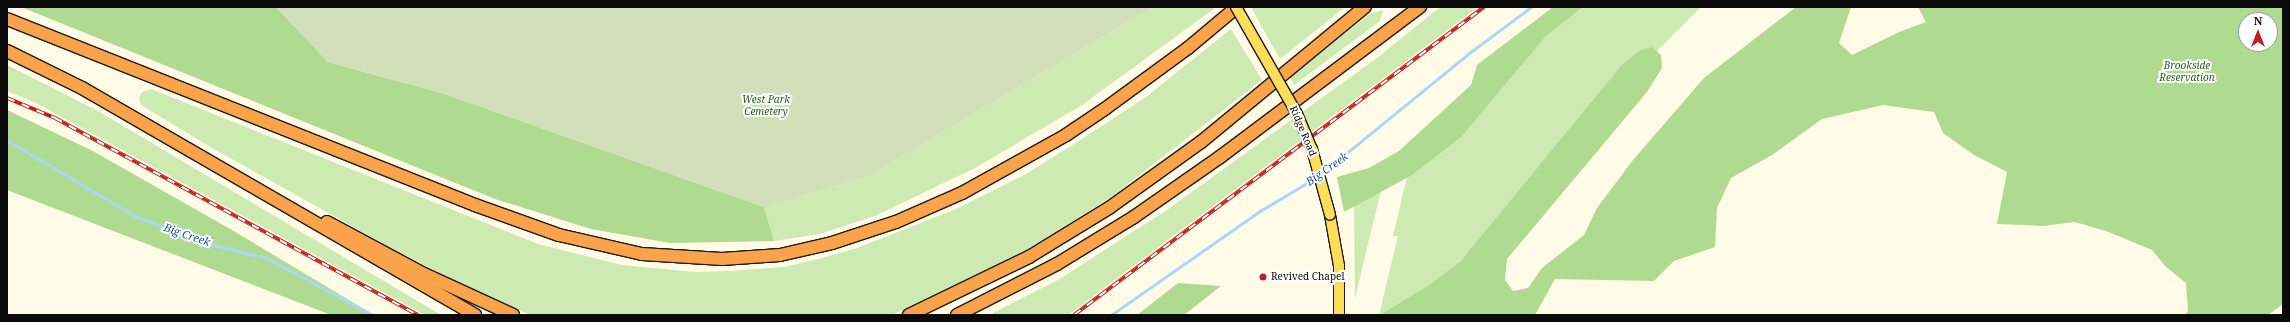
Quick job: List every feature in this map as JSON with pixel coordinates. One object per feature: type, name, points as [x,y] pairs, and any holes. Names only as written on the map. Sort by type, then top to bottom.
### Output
[{"type":"highway","points":[[7,19],[475,205],[558,235],[642,254],[722,259],[780,255],[832,244],[896,222],[962,193],[1066,135],[1106,108],[1188,48],[1236,7]]},
{"type":"highway","points":[[909,315],[1028,257],[1109,208],[1202,142],[1365,7]]},
{"type":"highway","points":[[957,315],[1058,264],[1134,217],[1220,157],[1420,7]]},
{"type":"highway","points":[[7,51],[82,88],[475,315]]},
{"type":"highway","points":[[254,187],[316,216],[424,274],[513,315]]},
{"type":"main road","name":"Ridge Road","points":[[1236,7],[1299,119],[1312,149],[1330,215],[1339,266],[1339,315]]},
{"type":"green space","points":[[21,7],[276,7],[328,62],[442,93],[764,207],[774,241],[670,243],[591,229],[495,199]]},
{"type":"green space","name":"West Park Cemetery","points":[[276,7],[1153,7],[869,176],[764,207],[442,93],[328,62]]},
{"type":"green space","points":[[1153,7],[1215,8],[1082,105],[975,168],[875,216],[819,234],[774,241],[764,207],[869,176]]},
{"type":"green space","points":[[1254,7],[1345,7],[1280,59],[1252,9]]},
{"type":"green space","points":[[1440,7],[1478,7],[1068,315],[989,315],[1058,280],[1167,210],[1377,58]]},
{"type":"green space","points":[[1553,7],[1583,7],[1545,37],[1461,137],[1412,175],[1344,212],[1337,177],[1369,168],[1399,151],[1471,85],[1477,65]]},
{"type":"green space","points":[[1583,7],[1701,7],[1630,78],[1423,315],[1379,315],[1398,236],[1393,236],[1410,164],[1521,56]]},
{"type":"green space","name":"Brookside Reservation","points":[[1796,7],[1851,7],[1839,43],[1852,55],[1899,32],[1926,22],[1918,7],[2283,7],[2283,304],[2268,315],[2185,315],[2188,311],[2186,283],[2165,266],[2152,250],[2106,231],[2075,222],[2043,226],[1997,224],[2007,172],[1974,155],[1943,133],[1934,112],[1883,105],[1822,119],[1772,155],[1731,178],[1717,208],[1715,247],[1674,261],[1654,281],[1555,279],[1535,315],[1380,315],[1428,286],[1460,262],[1621,66],[1639,51],[1652,47],[1661,55],[1662,68],[1647,92],[1507,259],[1505,280],[1513,291],[1528,288],[1542,268],[1584,235],[1597,208],[1633,160],[1704,78]]},
{"type":"green space","points":[[1383,10],[1380,21],[1294,85],[1290,78],[1371,13]]},
{"type":"green space","points":[[1231,29],[1262,80],[1111,197],[1026,250],[892,315],[531,315],[495,301],[393,249],[212,148],[141,105],[139,98],[142,92],[151,89],[538,244],[622,265],[695,272],[729,271],[784,267],[822,258],[857,248],[956,209],[1026,174],[1082,139],[1146,97]]},
{"type":"green space","points":[[7,65],[98,111],[441,315],[425,315],[36,103],[7,91]]},
{"type":"green space","points":[[7,110],[91,150],[232,230],[374,315],[331,315],[7,190]]},
{"type":"green space","points":[[1384,178],[1355,298],[1354,194]]},
{"type":"green space","points":[[1178,283],[1221,286],[1184,315],[1137,315]]},
{"type":"waterway","name":"Big Creek","points":[[1321,174],[1472,51],[1531,7]]},
{"type":"waterway","name":"Big Creek","points":[[7,140],[135,216],[202,242],[267,258],[373,315]]},
{"type":"waterway","name":"Big Creek","points":[[1111,315],[1260,211],[1317,177]]},
{"type":"railway","points":[[1074,315],[1484,7]]},
{"type":"railway","points":[[7,98],[55,118],[418,315]]},
{"type":"place","name":"Revived Chapel","points":[[1263,277]]}]
